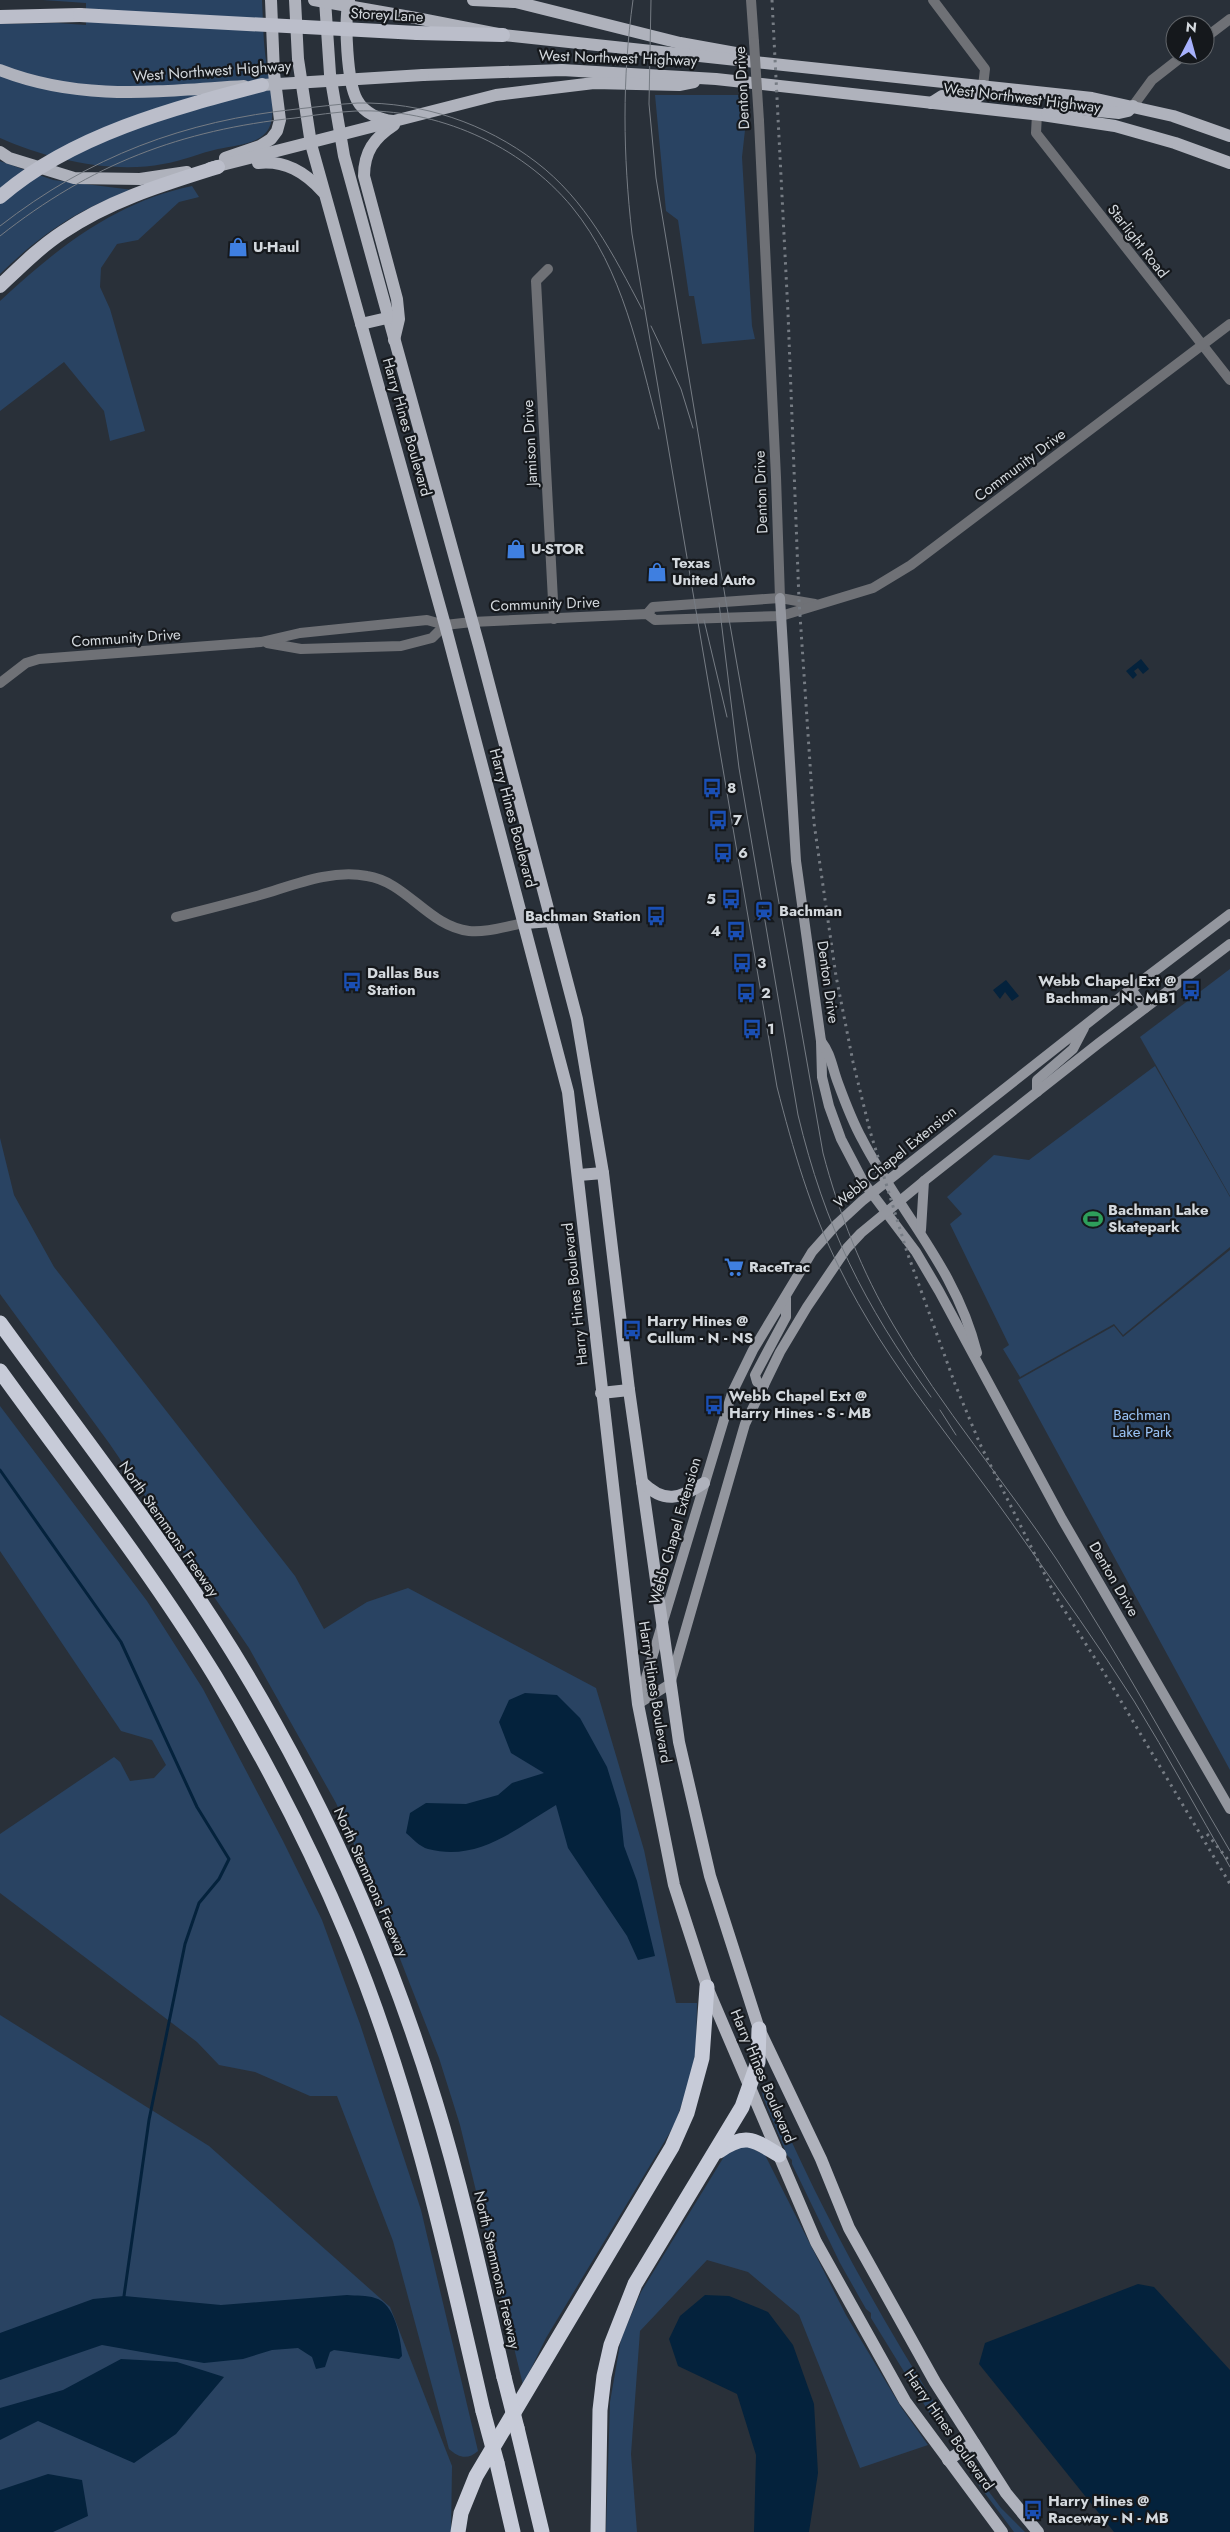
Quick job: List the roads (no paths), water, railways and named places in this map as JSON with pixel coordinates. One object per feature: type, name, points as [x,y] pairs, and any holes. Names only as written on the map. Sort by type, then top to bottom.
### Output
[{"type":"highway","name":"Storey Lane","points":[[0,17],[80,15],[417,33],[503,35]]},
{"type":"highway","points":[[0,197],[58,158],[124,126],[164,111],[262,85]]},
{"type":"highway","points":[[0,286],[64,231],[106,208],[133,195],[221,166]]},
{"type":"highway","name":"North Stemmons Freeway","points":[[0,1323],[148,1527],[214,1624],[275,1724],[329,1829],[378,1937],[424,2065],[467,2216],[542,2532]]},
{"type":"highway","points":[[0,1372],[149,1576],[214,1675],[272,1777],[324,1882],[369,1992],[406,2100],[437,2214],[513,2532]]},
{"type":"highway","points":[[458,2532],[461,2512],[476,2476],[672,2147],[686,2113],[702,2058],[707,1987]]},
{"type":"highway","points":[[598,2532],[600,2410],[604,2376],[611,2344],[636,2284],[717,2151],[750,2089],[758,2062],[759,2029]]},
{"type":"highway","points":[[717,2151],[734,2140],[747,2139],[757,2142],[779,2155]]},
{"type":"main road","points":[[182,172],[260,146],[271,139],[277,131],[280,120],[273,64],[270,0]]},
{"type":"main road","name":"Harry Hines Boulevard","points":[[295,0],[298,59],[311,144],[446,625],[568,1092],[638,1704],[674,1885],[707,1987],[820,2251],[905,2401],[1002,2532]]},
{"type":"main road","name":"West Northwest Highway","points":[[314,0],[503,35],[1092,98],[1173,116],[1230,136]]},
{"type":"main road","name":"Harry Hines Boulevard","points":[[325,0],[330,74],[340,136],[387,318],[472,622],[577,1019],[591,1090],[603,1173],[629,1390],[670,1684],[679,1742],[708,1867],[729,1940],[759,2029],[821,2159],[850,2228],[935,2382],[1006,2493],[1038,2532]]},
{"type":"main road","points":[[349,0],[346,12],[348,63],[357,100],[374,116],[399,121]]},
{"type":"main road","points":[[473,0],[513,1],[680,43],[840,71]]},
{"type":"main road","name":"West Northwest Highway","points":[[0,70],[62,87],[122,94],[423,75],[562,70],[716,79],[1040,114],[1115,126],[1175,143],[1230,163]]},
{"type":"main road","points":[[221,166],[496,95],[594,83],[678,85],[716,79]]},
{"type":"main road","points":[[931,103],[942,96],[975,99],[980,95],[983,86]]},
{"type":"main road","points":[[1040,114],[1067,108],[1119,113],[1128,111],[1133,106]]},
{"type":"main road","points":[[394,343],[398,319],[397,299],[364,176],[364,161],[374,140],[399,121]]},
{"type":"main road","points":[[0,152],[10,158],[74,178],[140,179],[221,166],[272,162],[285,165],[312,180],[325,194]]},
{"type":"main road","points":[[361,324],[387,318]]},
{"type":"main road","name":"Denton Drive","points":[[780,598],[796,861],[821,1041],[822,1077],[829,1106],[852,1164],[871,1193],[916,1252],[979,1361],[1062,1519],[1230,1809]]},
{"type":"main road","name":"Webb Chapel Extension","points":[[638,1704],[732,1393],[753,1350],[812,1252],[849,1212],[871,1193],[888,1182],[1085,1025],[1230,914]]},
{"type":"main road","points":[[524,922],[552,921]]},
{"type":"main road","points":[[638,1704],[670,1684],[745,1424],[784,1346],[833,1267],[861,1233],[900,1200],[1036,1092],[1230,944]]},
{"type":"main road","points":[[1131,989],[1145,1008]]},
{"type":"main road","points":[[1036,1092],[1037,1080],[1073,1049],[1085,1025]]},
{"type":"main road","name":"Denton Drive","points":[[821,1041],[830,1052],[836,1079],[853,1120],[888,1182],[942,1266],[971,1327],[979,1361]]},
{"type":"main road","points":[[579,1175],[603,1173]]},
{"type":"main road","points":[[921,1231],[924,1181]]},
{"type":"main road","points":[[764,1385],[757,1382],[755,1375],[786,1317],[786,1297]]},
{"type":"main road","points":[[601,1393],[629,1390]]},
{"type":"main road","points":[[642,1482],[651,1491],[675,1498],[704,1483]]},
{"type":"main road","points":[[948,2460],[974,2443]]},
{"type":"street","name":"Denton Drive","points":[[751,0],[759,121],[780,598]]},
{"type":"street","points":[[933,0],[985,69],[983,86]]},
{"type":"street","points":[[1215,30],[1230,19]]},
{"type":"street","points":[[1133,106],[1152,80],[1171,65]]},
{"type":"street","name":"Starlight Road","points":[[1040,114],[1036,133],[1230,380]]},
{"type":"street","name":"Jamison Drive","points":[[548,269],[536,280],[554,619]]},
{"type":"street","name":"Community Drive","points":[[0,683],[26,663],[39,659],[261,642],[300,633],[426,620],[446,625],[472,622],[647,614],[655,620],[781,616],[800,612],[815,604],[850,596],[873,588],[898,574],[1230,324]]},
{"type":"street","name":"Community Drive","points":[[647,614],[652,607],[780,598],[815,604]]},
{"type":"street","name":"Community Drive","points":[[261,642],[301,649],[401,646],[432,638],[446,625]]},
{"type":"street","points":[[176,917],[318,878],[352,874],[382,880],[396,886],[434,916],[456,928],[484,931],[524,922]]},
{"type":"waterway","points":[[0,1470],[121,1642],[197,1807],[229,1859],[219,1879],[199,1903],[185,1944],[149,2120],[124,2296]]},
{"type":"tram line","points":[[633,0],[625,88],[625,146],[632,234],[777,1087],[803,1179],[819,1223],[839,1267],[879,1339],[1023,1539],[1107,1660],[1147,1722],[1230,1867]]},
{"type":"tram line","points":[[651,0],[649,104],[656,178],[726,602],[823,1153],[836,1198],[852,1242],[882,1306],[894,1326],[932,1386],[1057,1560],[1124,1668],[1230,1851]]},
{"type":"tram line","points":[[0,226],[34,201],[104,161],[177,133],[216,122],[297,109],[358,103],[406,106],[452,118],[496,136],[536,162],[554,177],[570,193],[597,229],[642,309]]},
{"type":"tram line","points":[[0,236],[68,189],[103,170],[139,154],[214,131],[356,111],[416,116],[446,124],[475,135],[528,165],[572,207],[590,232],[605,258],[627,313],[659,429]]},
{"type":"tram line","points":[[651,326],[681,389],[693,428]]},
{"type":"tram line","points":[[719,603],[739,768],[798,1115],[821,1193],[849,1263],[885,1329],[931,1397]]},
{"type":"tram line","points":[[704,620],[727,717]]},
{"type":"tram line","points":[[940,1410],[956,1435]]},
{"type":"railway","points":[[772,0],[788,313],[799,600],[814,823],[836,976],[853,1062],[870,1131],[907,1252],[955,1384],[980,1444],[1056,1597],[1103,1671],[1230,1884]]},
{"type":"railway","points":[[1207,1834],[1230,1862]]},
{"type":"place","name":"U-Haul","points":[[238,247]]},
{"type":"place","name":"U-STOR","points":[[516,549]]},
{"type":"place","name":"Texas United Auto","points":[[657,572]]},
{"type":"place","name":"8","points":[[712,788]]},
{"type":"place","name":"7","points":[[718,820]]},
{"type":"place","name":"6","points":[[723,853]]},
{"type":"place","name":"5","points":[[731,899]]},
{"type":"place","name":"Bachman","points":[[764,911]]},
{"type":"place","name":"Bachman Station","points":[[656,916]]},
{"type":"place","name":"4","points":[[736,931]]},
{"type":"place","name":"3","points":[[742,963]]},
{"type":"place","name":"Dallas Bus Station","points":[[352,982]]},
{"type":"place","name":"Webb Chapel Ext @ Bachman - N - MB1","points":[[1191,990]]},
{"type":"place","name":"2","points":[[746,993]]},
{"type":"place","name":"1","points":[[752,1029]]},
{"type":"place","name":"Bachman Lake Skatepark","points":[[1093,1219]]},
{"type":"place","name":"RaceTrac","points":[[734,1267]]},
{"type":"place","name":"Harry Hines @ Cullum - N - NS","points":[[632,1330]]},
{"type":"place","name":"Webb Chapel Ext @ Harry Hines - S - MB","points":[[714,1405]]},
{"type":"place","name":"Harry Hines @ Raceway - N - MB","points":[[1033,2510]]},
{"type":"park label","name":"Bachman Lake Park","points":[[1142,1424]]}]
